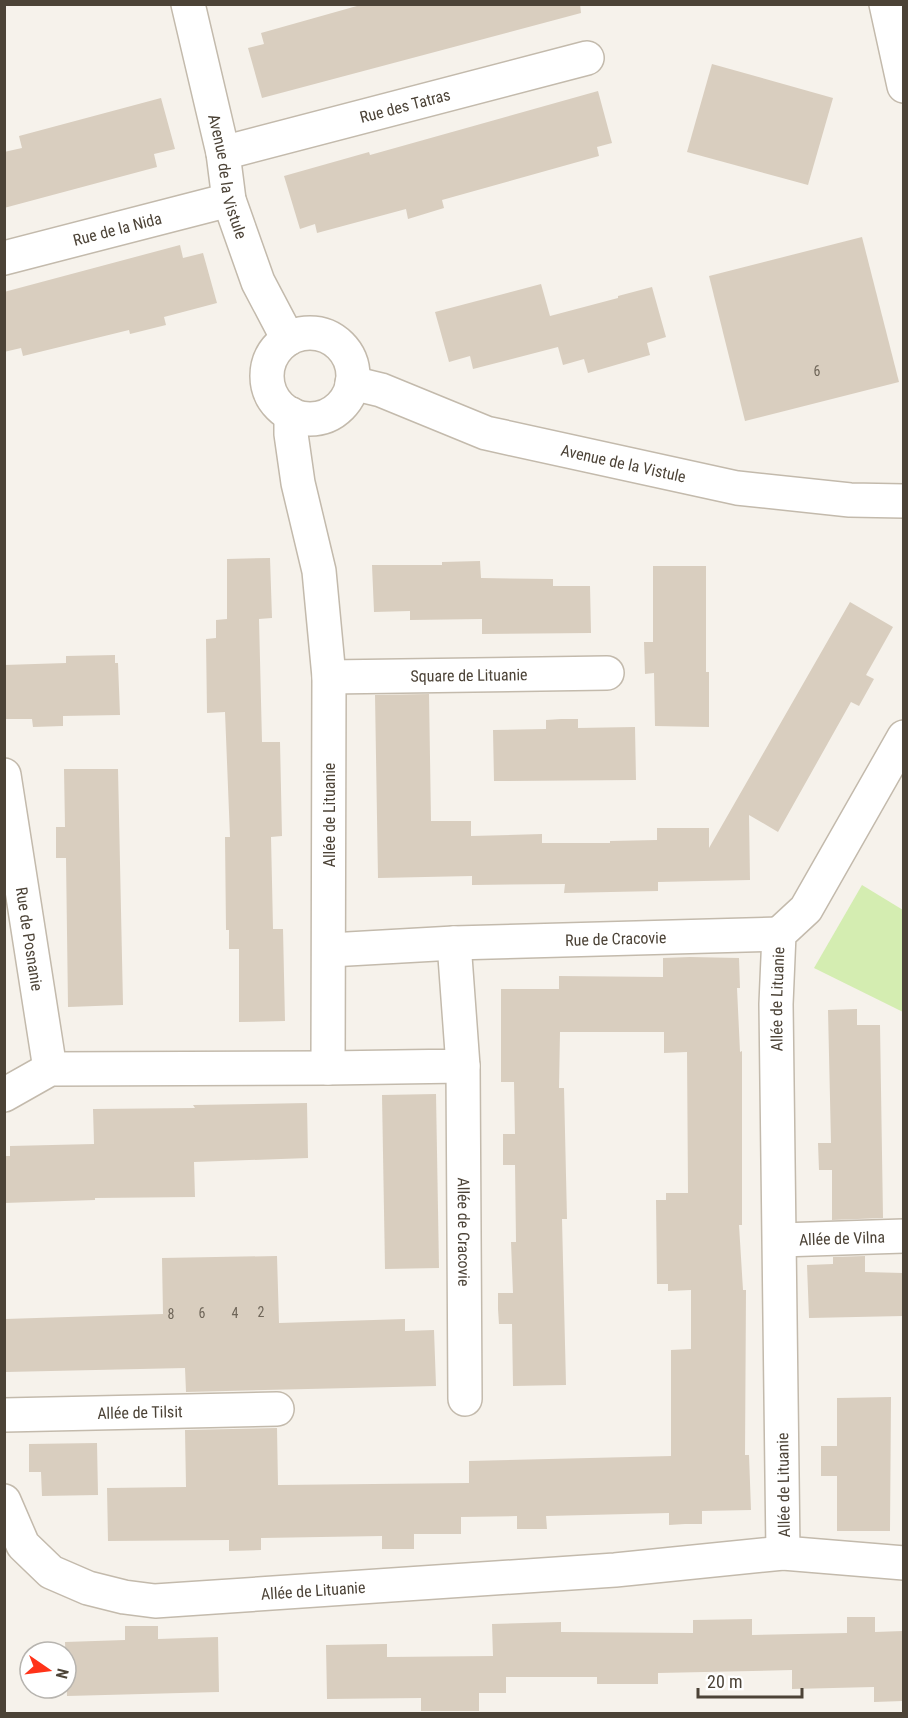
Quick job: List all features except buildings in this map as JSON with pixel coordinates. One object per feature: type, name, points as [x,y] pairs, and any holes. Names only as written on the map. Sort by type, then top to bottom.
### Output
[{"type":"street","name":"Avenue de la Vistule","points":[[188,4],[223,153],[230,200],[258,282],[288,339]]},
{"type":"street","points":[[886,4],[903,86]]},
{"type":"street","name":"Rue des Tatras","points":[[223,153],[587,58]]},
{"type":"street","name":"Rue de la Nida","points":[[4,258],[230,200]]},
{"type":"street","points":[[307,333],[320,334],[332,338],[349,357],[353,369],[352,383],[348,396],[340,406],[329,414],[317,418],[304,418],[291,414],[279,406],[268,381],[268,367],[273,354],[288,339],[307,333]]},
{"type":"street","name":"Avenue de la Vistule","points":[[352,383],[381,390],[486,433],[737,488],[850,500],[903,501]]},
{"type":"street","name":"Allée de Lituanie","points":[[291,414],[291,434],[298,483],[319,571],[329,677],[328,1068]]},
{"type":"street","name":"Square de Lituanie","points":[[329,677],[607,673]]},
{"type":"street","name":"Allée de Lituanie","points":[[4,1501],[23,1545],[51,1572],[88,1588],[124,1598],[155,1601],[615,1570],[783,1553],[776,1004],[779,934],[806,909],[903,737]]},
{"type":"street","name":"Rue de Posnanie","points":[[4,775],[50,1069]]},
{"type":"street","name":"Rue de Cracovie","points":[[330,950],[454,943],[779,934]]},
{"type":"street","name":"Allée de Cracovie","points":[[454,943],[462,1066],[465,1399]]},
{"type":"street","points":[[4,1095],[50,1069],[462,1066]]},
{"type":"street","name":"Allée de Vilna","points":[[780,1240],[903,1236]]},
{"type":"street","name":"Allée de Tilsit","points":[[4,1415],[277,1410]]},
{"type":"street","points":[[783,1553],[903,1563]]},
{"type":"green space","points":[[862,885],[903,910],[903,1012],[814,968]]}]
